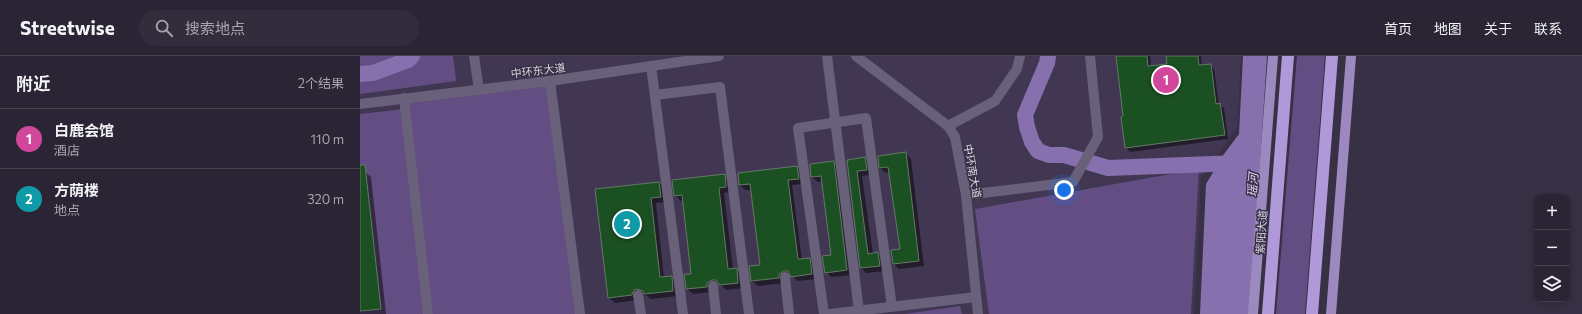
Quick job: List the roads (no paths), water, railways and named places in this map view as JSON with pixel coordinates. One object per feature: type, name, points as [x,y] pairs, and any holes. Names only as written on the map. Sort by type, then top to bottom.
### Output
[{"type":"highway","name":"紫阳大道","points":[[1268,314],[1288,56]]},
{"type":"highway","points":[[1312,314],[1332,56]]},
{"type":"main road","points":[[1253,314],[1272,56]]},
{"type":"main road","points":[[1331,314],[1351,56]]},
{"type":"street","points":[[474,56],[479,90]]},
{"type":"street","name":"中环东大道","points":[[360,104],[550,81],[719,56]]},
{"type":"street","points":[[827,56],[859,311]]},
{"type":"street","name":"中环南大道","points":[[856,56],[948,126],[954,137],[960,160],[966,195],[978,314]]},
{"type":"street","points":[[948,126],[995,101],[1017,69],[1020,56]]},
{"type":"street","points":[[966,195],[1073,182],[1098,137],[1090,56]]},
{"type":"street","points":[[651,66],[683,314]]},
{"type":"street","points":[[550,81],[580,314]]},
{"type":"street","points":[[655,95],[720,87],[749,314]]},
{"type":"street","points":[[404,98],[428,314]]},
{"type":"street","points":[[824,314],[798,128],[866,118],[892,307]]},
{"type":"street","points":[[785,277],[789,314]]},
{"type":"street","points":[[713,286],[716,314]]},
{"type":"street","points":[[638,295],[641,314]]},
{"type":"street","points":[[830,314],[976,297]]},
{"type":"water","name":"瑶河","points":[[1243,56],[1267,56],[1250,314],[1200,314],[1206,184],[1224,154],[1239,134]]},
{"type":"waterway","points":[[360,74],[373,73],[408,60],[412,56]]},
{"type":"waterway","points":[[1048,56],[1047,63],[1025,115],[1032,142],[1038,151],[1049,155],[1064,155],[1108,168],[1239,163]]},
{"type":"place","name":"白鹿会馆","points":[[1166,80]]},
{"type":"place","name":"方荫楼","points":[[627,224]]}]
